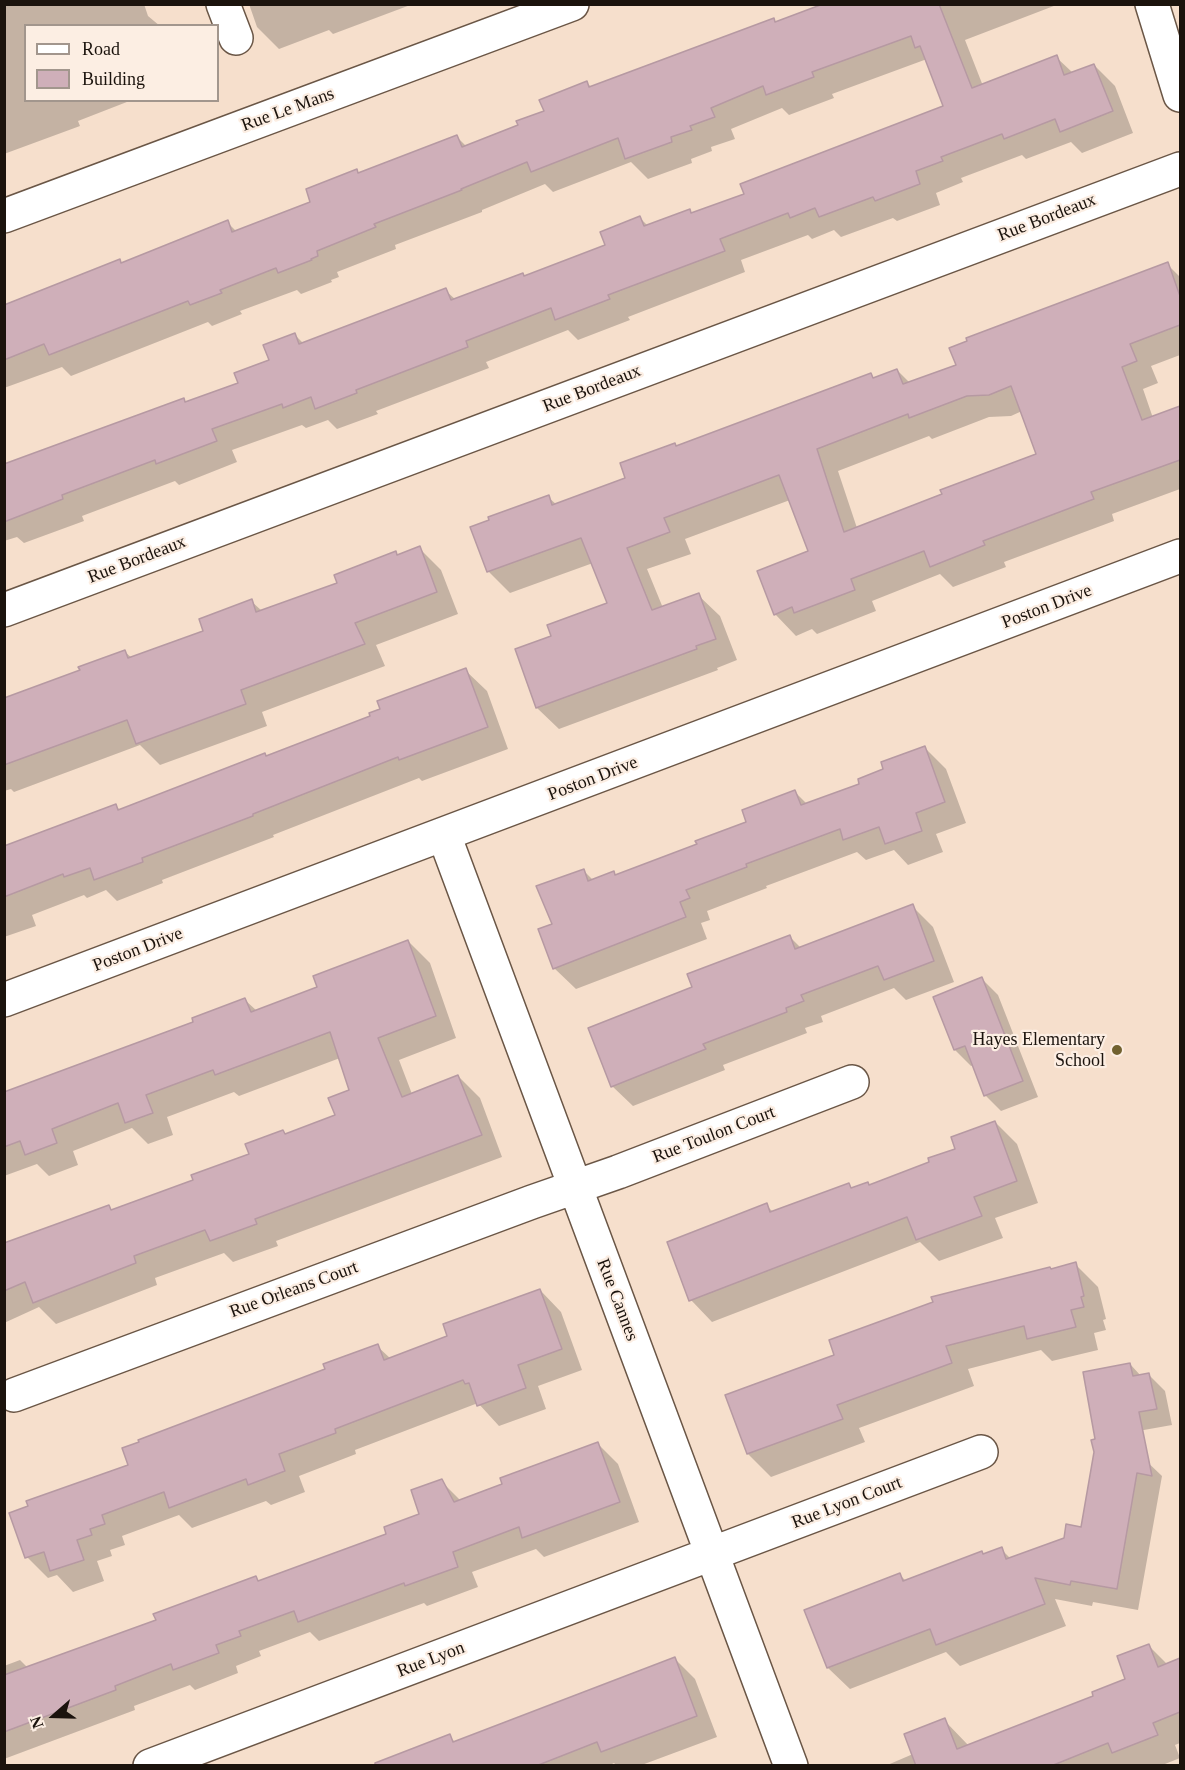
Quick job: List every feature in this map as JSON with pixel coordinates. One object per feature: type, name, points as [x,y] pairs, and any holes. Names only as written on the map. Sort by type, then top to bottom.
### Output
[{"type":"street","points":[[223,4],[236,38]]},
{"type":"street","name":"Rue Le Mans","points":[[4,216],[572,4]]},
{"type":"street","points":[[1152,4],[1180,95]]},
{"type":"street","name":"Rue Bordeaux","points":[[4,610],[1180,169]]},
{"type":"street","name":"Poston Drive","points":[[4,1000],[1180,556]]},
{"type":"street","name":"Rue Cannes","points":[[444,835],[464,883],[574,1187],[791,1766]]},
{"type":"street","name":"Rue Toulon Court","points":[[574,1187],[852,1082]]},
{"type":"street","name":"Rue Orleans Court","points":[[14,1395],[574,1187]]},
{"type":"street","name":"Rue Lyon Court","points":[[712,1554],[981,1452]]},
{"type":"street","name":"Rue Lyon","points":[[150,1766],[712,1554]]},
{"type":"building","points":[[823,4],[939,4],[972,88],[1057,55],[1064,75],[1094,64],[1113,111],[1060,132],[1055,119],[1004,139],[1002,134],[941,157],[943,161],[916,171],[920,184],[875,201],[873,197],[819,217],[815,208],[790,218],[788,213],[720,239],[725,251],[608,295],[610,299],[555,320],[551,308],[466,341],[468,347],[356,390],[357,393],[315,409],[311,397],[283,408],[282,404],[212,429],[217,441],[156,464],[155,460],[62,495],[63,499],[4,522],[4,464],[184,398],[185,402],[238,383],[234,373],[269,360],[263,345],[295,333],[299,344],[446,288],[451,300],[523,273],[524,276],[605,245],[600,232],[640,216],[644,226],[690,209],[691,213],[744,194],[740,184],[943,106],[920,46],[915,48],[911,36],[812,72],[814,77],[766,95],[763,86],[711,108],[715,117],[690,126],[692,130],[671,137],[672,142],[625,159],[618,138],[531,172],[527,162],[374,224],[376,227],[317,251],[318,256],[312,260],[278,273],[276,268],[220,290],[222,293],[190,305],[188,301],[49,355],[44,344],[4,360],[4,305],[120,259],[121,263],[228,220],[232,232],[310,202],[306,189],[357,169],[358,173],[457,135],[462,147],[518,125],[516,121],[544,111],[539,100],[587,81],[589,87],[774,18],[775,22]]},
{"type":"building","points":[[1168,262],[1180,296],[1180,325],[1130,344],[1137,361],[1122,367],[1142,420],[1180,406],[1180,460],[1091,492],[1094,499],[983,541],[985,545],[930,567],[924,551],[851,579],[855,590],[794,613],[792,607],[774,615],[757,571],[808,551],[779,475],[664,518],[670,532],[627,548],[652,610],[699,593],[716,639],[696,646],[697,649],[536,708],[515,649],[551,636],[547,625],[607,603],[581,538],[487,572],[470,527],[489,520],[488,517],[549,495],[552,505],[625,478],[620,463],[675,443],[676,446],[871,373],[873,378],[897,369],[903,384],[956,365],[949,348],[967,341],[966,338]],"holes":[[[1011,386],[1036,454],[940,490],[942,494],[844,532],[817,449],[908,414],[909,418],[967,396],[989,395]]]},
{"type":"building","points":[[420,546],[437,592],[355,623],[365,644],[241,690],[246,704],[136,744],[127,720],[4,765],[4,698],[80,670],[78,667],[125,650],[128,658],[203,631],[199,619],[252,599],[256,612],[337,583],[334,575],[396,551],[397,555]]},
{"type":"building","points":[[466,668],[488,727],[399,760],[398,757],[142,858],[143,862],[94,880],[90,868],[64,877],[63,874],[4,897],[4,846],[116,804],[118,810],[265,753],[266,756],[370,716],[369,713],[380,709],[377,701]]},
{"type":"building","points":[[925,746],[945,802],[916,813],[922,831],[885,844],[879,827],[843,840],[840,829],[746,864],[747,867],[686,890],[690,898],[680,902],[686,917],[553,969],[538,929],[552,924],[536,886],[584,869],[588,881],[614,871],[615,875],[697,844],[695,841],[746,822],[742,810],[795,790],[801,805],[859,784],[858,779],[883,769],[881,762]]},
{"type":"building","points":[[913,904],[934,961],[884,980],[878,966],[801,995],[804,1001],[786,1008],[787,1012],[703,1044],[706,1049],[611,1087],[588,1028],[692,987],[687,974],[790,935],[795,949]]},
{"type":"building","points":[[408,940],[436,1016],[378,1038],[402,1097],[458,1075],[482,1135],[255,1219],[257,1224],[210,1241],[205,1230],[134,1256],[136,1263],[33,1303],[25,1282],[4,1291],[4,1243],[109,1205],[111,1210],[193,1180],[191,1175],[249,1154],[245,1144],[283,1130],[285,1134],[335,1115],[328,1098],[349,1090],[330,1032],[215,1075],[213,1070],[146,1095],[153,1113],[125,1123],[118,1103],[52,1129],[57,1143],[25,1155],[20,1141],[4,1147],[4,1092],[193,1022],[192,1018],[245,998],[251,1012],[317,987],[313,976]]},
{"type":"building","points":[[982,977],[1023,1081],[984,1096],[965,1046],[954,1050],[933,997]]},
{"type":"building","points":[[995,1121],[1017,1181],[974,1197],[982,1216],[916,1240],[907,1217],[689,1301],[667,1242],[767,1203],[770,1212],[849,1183],[851,1188],[868,1182],[869,1185],[929,1162],[928,1158],[955,1149],[951,1137]]},
{"type":"building","points":[[1076,1262],[1084,1296],[1081,1297],[1084,1307],[1071,1310],[1076,1327],[1027,1339],[1024,1326],[946,1346],[952,1363],[837,1405],[843,1419],[747,1454],[725,1395],[834,1355],[829,1340],[933,1302],[931,1297]]},
{"type":"building","points":[[540,1289],[562,1349],[518,1365],[526,1388],[477,1406],[469,1383],[465,1384],[463,1380],[335,1429],[336,1433],[279,1454],[285,1471],[248,1485],[246,1479],[169,1508],[164,1492],[102,1515],[105,1524],[90,1529],[92,1535],[77,1540],[84,1560],[50,1571],[44,1552],[25,1558],[9,1513],[28,1506],[26,1501],[128,1465],[122,1448],[325,1369],[323,1364],[378,1344],[384,1360],[447,1336],[443,1324]]},
{"type":"building","points":[[1130,1363],[1133,1376],[1149,1373],[1157,1409],[1139,1412],[1152,1476],[1137,1473],[1117,1589],[1071,1581],[1070,1585],[1035,1578],[1045,1604],[936,1645],[930,1629],[827,1668],[804,1610],[900,1573],[903,1581],[982,1551],[983,1554],[1002,1547],[1006,1559],[1064,1538],[1066,1524],[1081,1527],[1094,1452],[1091,1440],[1095,1439],[1083,1372]]},
{"type":"building","points":[[598,1442],[620,1502],[522,1538],[519,1527],[453,1552],[458,1567],[405,1586],[404,1583],[298,1622],[294,1611],[239,1631],[241,1636],[216,1645],[219,1653],[173,1670],[171,1664],[115,1686],[116,1690],[4,1732],[4,1675],[156,1620],[153,1614],[256,1576],[258,1581],[386,1534],[384,1527],[419,1514],[411,1490],[442,1479],[454,1502],[502,1484],[500,1478]]},
{"type":"building","points":[[1149,1644],[1158,1667],[1180,1658],[1180,1712],[1153,1723],[1158,1735],[1112,1753],[1108,1743],[1051,1766],[916,1766],[904,1734],[945,1718],[957,1749],[1093,1696],[1092,1692],[1125,1679],[1117,1656]]},
{"type":"building","points":[[675,1657],[697,1716],[601,1752],[597,1742],[536,1766],[375,1766],[375,1763],[450,1734],[453,1742]]},
{"type":"place","name":"Hayes Elementary School","points":[[1117,1050]]}]
